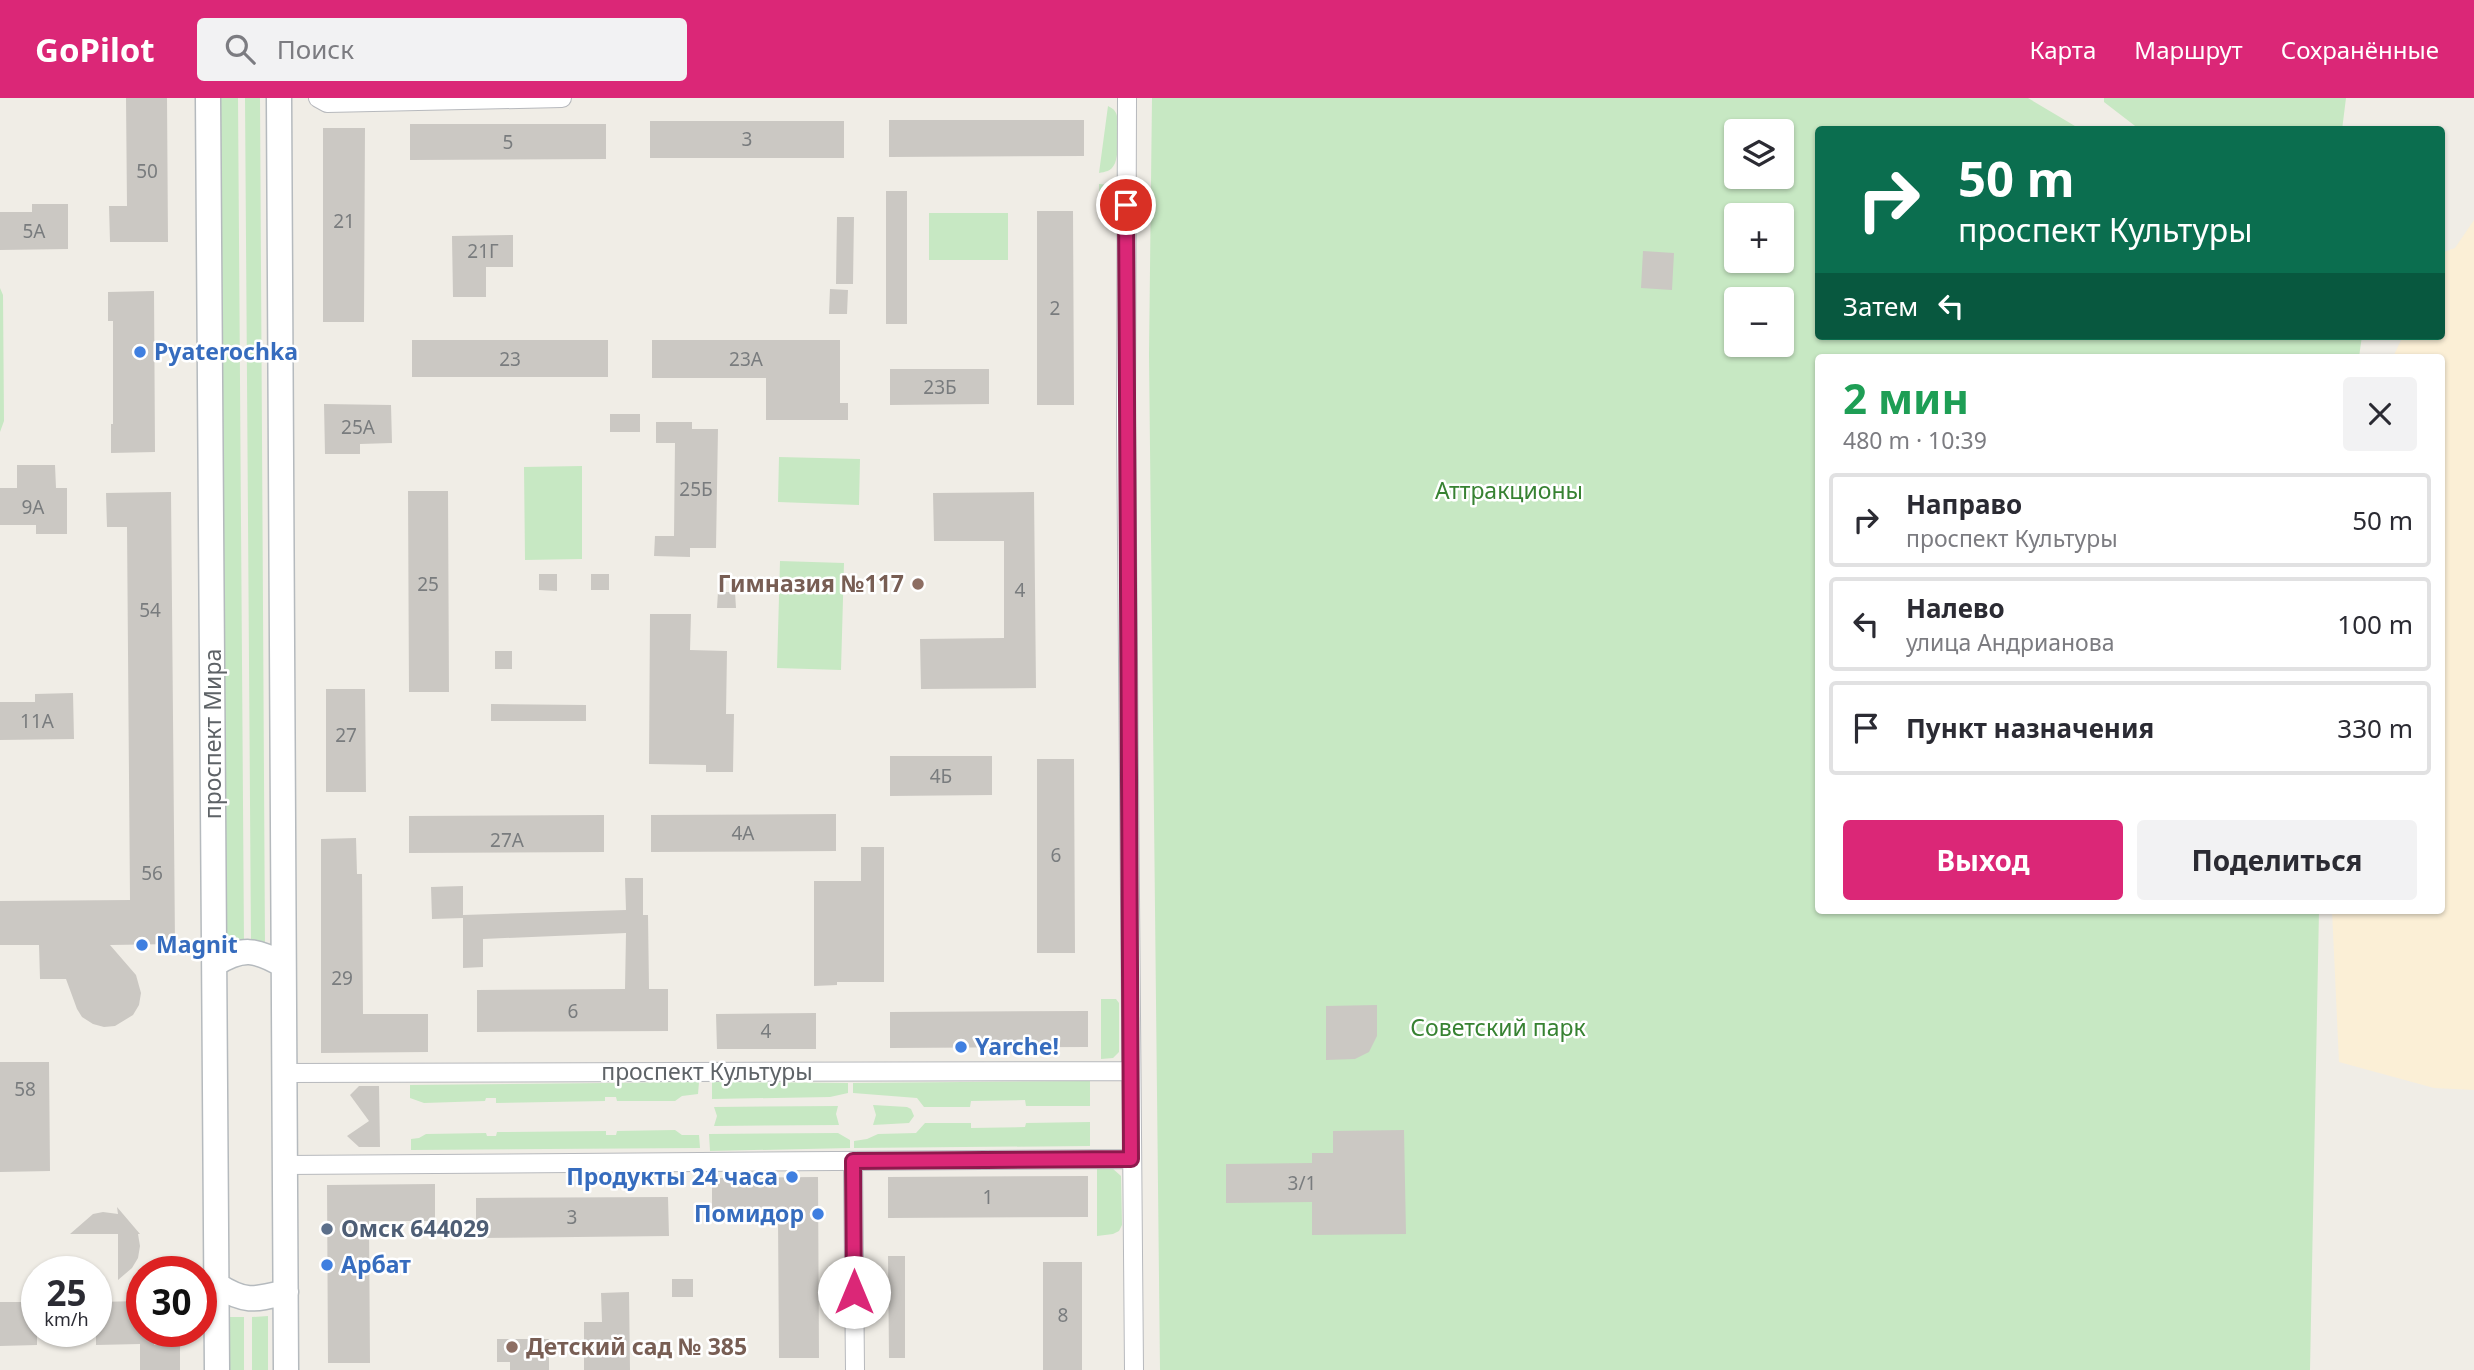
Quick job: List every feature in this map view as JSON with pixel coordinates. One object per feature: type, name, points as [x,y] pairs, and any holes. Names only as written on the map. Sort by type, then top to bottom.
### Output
[{"type":"main road","name":"проспект Мира","points":[[208,98],[216,1256]]},
{"type":"main road","points":[[279,98],[286,1370]]},
{"type":"main road","points":[[215,964],[231,954],[247,951],[267,955],[283,965]]},
{"type":"main road","points":[[217,1285],[236,1297],[250,1299],[286,1292]]},
{"type":"main road","name":"проспект Мира","points":[[217,1347],[217,1370]]},
{"type":"street","points":[[318,98],[327,103],[562,98]]},
{"type":"street","points":[[1127,98],[1133,1370]]},
{"type":"street","name":"проспект Культуры","points":[[284,1073],[1130,1071]]},
{"type":"street","points":[[285,1164],[1131,1159]]},
{"type":"street","points":[[853,1161],[855,1370]]},
{"type":"green space","points":[[220,98],[238,98],[244,944],[224,950]]},
{"type":"green space","points":[[245,98],[260,98],[265,947],[251,943]]},
{"type":"green space","name":"Советский парк","points":[[1152,98],[2028,98],[2075,126],[1815,126],[1815,340],[2361,340],[2359,354],[1815,354],[1815,914],[2319,914],[2310,1370],[1160,1370],[1149,355]]},
{"type":"green space","points":[[2104,98],[2346,98],[2342,126],[2135,126],[2104,102]]},
{"type":"green space","points":[[1108,106],[1115,111],[1117,117],[1117,155],[1111,169],[1099,173]]},
{"type":"green space","points":[[1099,184],[1111,185],[1116,192],[1117,206],[1108,215],[1100,215]]},
{"type":"green space","points":[[929,213],[1008,213],[1008,260],[929,260]]},
{"type":"green space","points":[[0,288],[3,295],[4,421],[0,432]]},
{"type":"green space","points":[[779,457],[860,459],[859,505],[778,502]]},
{"type":"green space","points":[[582,466],[582,559],[525,560],[524,467]]},
{"type":"green space","points":[[780,561],[844,563],[841,670],[777,668]]},
{"type":"green space","points":[[1101,999],[1116,999],[1119,1003],[1119,1052],[1113,1058],[1101,1059]]},
{"type":"green space","points":[[1090,1081],[1090,1106],[1026,1106],[1025,1100],[971,1101],[970,1107],[924,1107],[917,1098],[853,1093],[853,1083]]},
{"type":"green space","points":[[699,1082],[698,1094],[682,1096],[675,1101],[617,1101],[616,1097],[605,1097],[605,1101],[496,1103],[496,1098],[486,1098],[485,1101],[424,1103],[410,1098],[410,1085]]},
{"type":"green space","points":[[712,1082],[848,1083],[848,1093],[830,1097],[712,1099]]},
{"type":"green space","points":[[873,1105],[907,1107],[914,1116],[909,1123],[873,1125],[876,1115]]},
{"type":"green space","points":[[838,1106],[836,1114],[839,1125],[714,1126],[717,1116],[714,1107]]},
{"type":"green space","points":[[1090,1122],[1090,1146],[854,1148],[854,1141],[878,1134],[916,1133],[925,1123],[971,1123],[971,1128],[1025,1127],[1026,1123]]},
{"type":"green space","points":[[675,1130],[682,1135],[699,1135],[700,1148],[411,1150],[411,1139],[426,1134],[486,1133],[487,1136],[496,1136],[497,1132],[606,1131],[606,1135],[616,1135],[617,1131]]},
{"type":"green space","points":[[838,1133],[850,1140],[850,1148],[710,1151],[709,1134]]},
{"type":"green space","points":[[1097,1168],[1112,1168],[1121,1176],[1122,1225],[1119,1231],[1113,1234],[1097,1236]]},
{"type":"green space","points":[[268,1316],[268,1370],[252,1370],[252,1317]]},
{"type":"green space","points":[[228,1317],[244,1317],[244,1370],[229,1370]]},
{"type":"sand","points":[[2474,220],[2474,1090],[2434,1088],[2339,1062],[2332,914],[2445,914],[2445,354],[2394,354],[2401,340],[2445,340],[2445,252],[2455,248]]},
{"type":"building","points":[[126,98],[167,98],[168,242],[110,242],[109,206],[127,206]]},
{"type":"building","points":[[889,120],[1084,120],[1084,156],[889,157]]},
{"type":"building","points":[[650,121],[844,121],[844,158],[650,158]]},
{"type":"building","points":[[410,124],[606,124],[606,159],[410,160]]},
{"type":"building","points":[[323,128],[365,128],[364,322],[323,322]]},
{"type":"building","points":[[886,191],[907,191],[907,324],[886,324]]},
{"type":"building","points":[[32,204],[68,204],[68,249],[0,250],[0,212],[32,212]]},
{"type":"building","points":[[1037,211],[1073,211],[1074,405],[1037,405]]},
{"type":"building","points":[[837,217],[854,217],[853,284],[836,284]]},
{"type":"building","points":[[513,235],[513,267],[486,267],[486,297],[453,297],[452,236]]},
{"type":"building","points":[[1643,251],[1674,253],[1672,290],[1641,288]]},
{"type":"building","points":[[830,289],[848,290],[847,314],[829,314]]},
{"type":"building","points":[[154,291],[155,452],[111,453],[113,321],[108,321],[108,292]]},
{"type":"building","points":[[412,340],[608,340],[608,377],[412,377]]},
{"type":"building","points":[[652,340],[840,340],[840,403],[848,403],[848,420],[766,420],[766,378],[652,378]]},
{"type":"building","points":[[890,369],[989,369],[989,404],[890,405]]},
{"type":"building","points":[[324,404],[391,405],[392,443],[360,444],[360,454],[325,454]]},
{"type":"building","points":[[610,414],[640,414],[640,432],[610,432]]},
{"type":"building","points":[[656,422],[692,422],[692,429],[718,429],[716,548],[690,548],[690,557],[654,556],[655,536],[674,536],[675,443],[656,443]]},
{"type":"building","points":[[17,465],[55,465],[56,488],[67,488],[67,534],[36,534],[36,525],[0,525],[0,488],[17,488]]},
{"type":"building","points":[[408,491],[448,491],[449,692],[409,692]]},
{"type":"building","points":[[171,492],[175,944],[110,945],[136,975],[141,993],[139,1005],[133,1015],[115,1026],[104,1027],[82,1017],[66,979],[40,979],[39,945],[0,945],[0,901],[130,900],[127,527],[107,527],[106,493]]},
{"type":"building","points":[[1034,492],[1036,688],[921,689],[920,639],[1004,638],[1004,541],[934,541],[933,493]]},
{"type":"building","points":[[539,574],[557,574],[557,591],[539,590]]},
{"type":"building","points":[[591,574],[609,574],[609,590],[591,590]]},
{"type":"building","points":[[718,592],[735,592],[736,608],[717,608]]},
{"type":"building","points":[[650,614],[691,614],[690,650],[727,651],[726,714],[734,714],[733,772],[706,772],[706,765],[649,764]]},
{"type":"building","points":[[495,651],[512,651],[512,669],[495,669]]},
{"type":"building","points":[[326,689],[365,689],[366,792],[326,792]]},
{"type":"building","points":[[73,693],[74,739],[0,740],[0,702],[35,702],[35,694]]},
{"type":"building","points":[[491,704],[586,705],[586,721],[491,721]]},
{"type":"building","points":[[890,756],[992,756],[992,795],[890,796]]},
{"type":"building","points":[[1037,759],[1074,759],[1075,953],[1037,953]]},
{"type":"building","points":[[836,814],[836,851],[651,852],[651,815]]},
{"type":"building","points":[[604,815],[604,852],[409,853],[409,816]]},
{"type":"building","points":[[356,838],[357,874],[362,874],[363,1014],[428,1014],[428,1052],[321,1053],[321,839]]},
{"type":"building","points":[[861,847],[884,847],[884,982],[837,982],[837,985],[814,986],[814,881],[861,881]]},
{"type":"building","points":[[625,878],[643,878],[643,915],[648,915],[649,989],[668,989],[668,1031],[477,1032],[477,990],[625,989],[626,933],[483,939],[483,967],[463,968],[463,918],[432,919],[431,887],[463,886],[463,915],[626,910]]},
{"type":"building","points":[[1377,1005],[1377,1036],[1369,1052],[1355,1059],[1326,1060],[1326,1006]]},
{"type":"building","points":[[1088,1011],[1088,1047],[890,1048],[890,1012]]},
{"type":"building","points":[[816,1013],[816,1049],[717,1049],[716,1014]]},
{"type":"building","points":[[0,1062],[49,1062],[50,1171],[0,1172]]},
{"type":"building","points":[[359,1086],[379,1086],[380,1147],[359,1147],[347,1136],[369,1121],[350,1095]]},
{"type":"building","points":[[1404,1130],[1406,1234],[1312,1235],[1312,1202],[1226,1203],[1226,1164],[1312,1163],[1312,1153],[1333,1153],[1333,1131]]},
{"type":"building","points":[[1088,1176],[1088,1217],[888,1218],[888,1177]]},
{"type":"building","points":[[818,1177],[819,1358],[779,1358],[778,1218],[712,1218],[712,1178]]},
{"type":"building","points":[[435,1184],[435,1221],[369,1221],[370,1363],[328,1363],[327,1185]]},
{"type":"building","points":[[668,1197],[669,1236],[476,1238],[476,1198]]},
{"type":"building","points":[[117,1207],[140,1234],[140,1246],[138,1256],[126,1256],[126,1273],[118,1280],[118,1234],[70,1234],[93,1214],[118,1214]]},
{"type":"building","points":[[888,1256],[905,1256],[905,1358],[889,1358]]},
{"type":"building","points":[[1043,1262],[1082,1262],[1082,1370],[1043,1370]]},
{"type":"building","points":[[672,1279],[693,1279],[693,1297],[672,1297]]},
{"type":"building","points":[[629,1292],[630,1370],[584,1370],[584,1322],[602,1322],[601,1293]]},
{"type":"building","points":[[126,1301],[126,1344],[112,1345],[112,1302]]},
{"type":"building","points":[[0,1302],[21,1302],[21,1345],[0,1346]]},
{"type":"building","points":[[497,1339],[549,1339],[549,1370],[510,1370],[510,1362],[497,1362]]},
{"type":"building","points":[[140,1347],[180,1347],[180,1370],[140,1370]]},
{"type":"place","name":"Pyaterochka","points":[[140,352]]},
{"type":"place","name":"Гимназия №117","points":[[918,584]]},
{"type":"place","name":"Magnit","points":[[142,945]]},
{"type":"place","name":"Yarche!","points":[[961,1047]]},
{"type":"place","name":"Продукты 24 часа","points":[[792,1177]]},
{"type":"place","name":"Помидор","points":[[818,1214]]},
{"type":"place","name":"Омск 644029","points":[[327,1229]]},
{"type":"place","name":"Арбат","points":[[327,1265]]},
{"type":"place","name":"Детский сад № 385","points":[[512,1347]]},
{"type":"route","points":[[854,1292],[853,1161],[1131,1159],[1126,205]]},
{"type":"park label","name":"Аттракционы","points":[[1509,491]]}]
